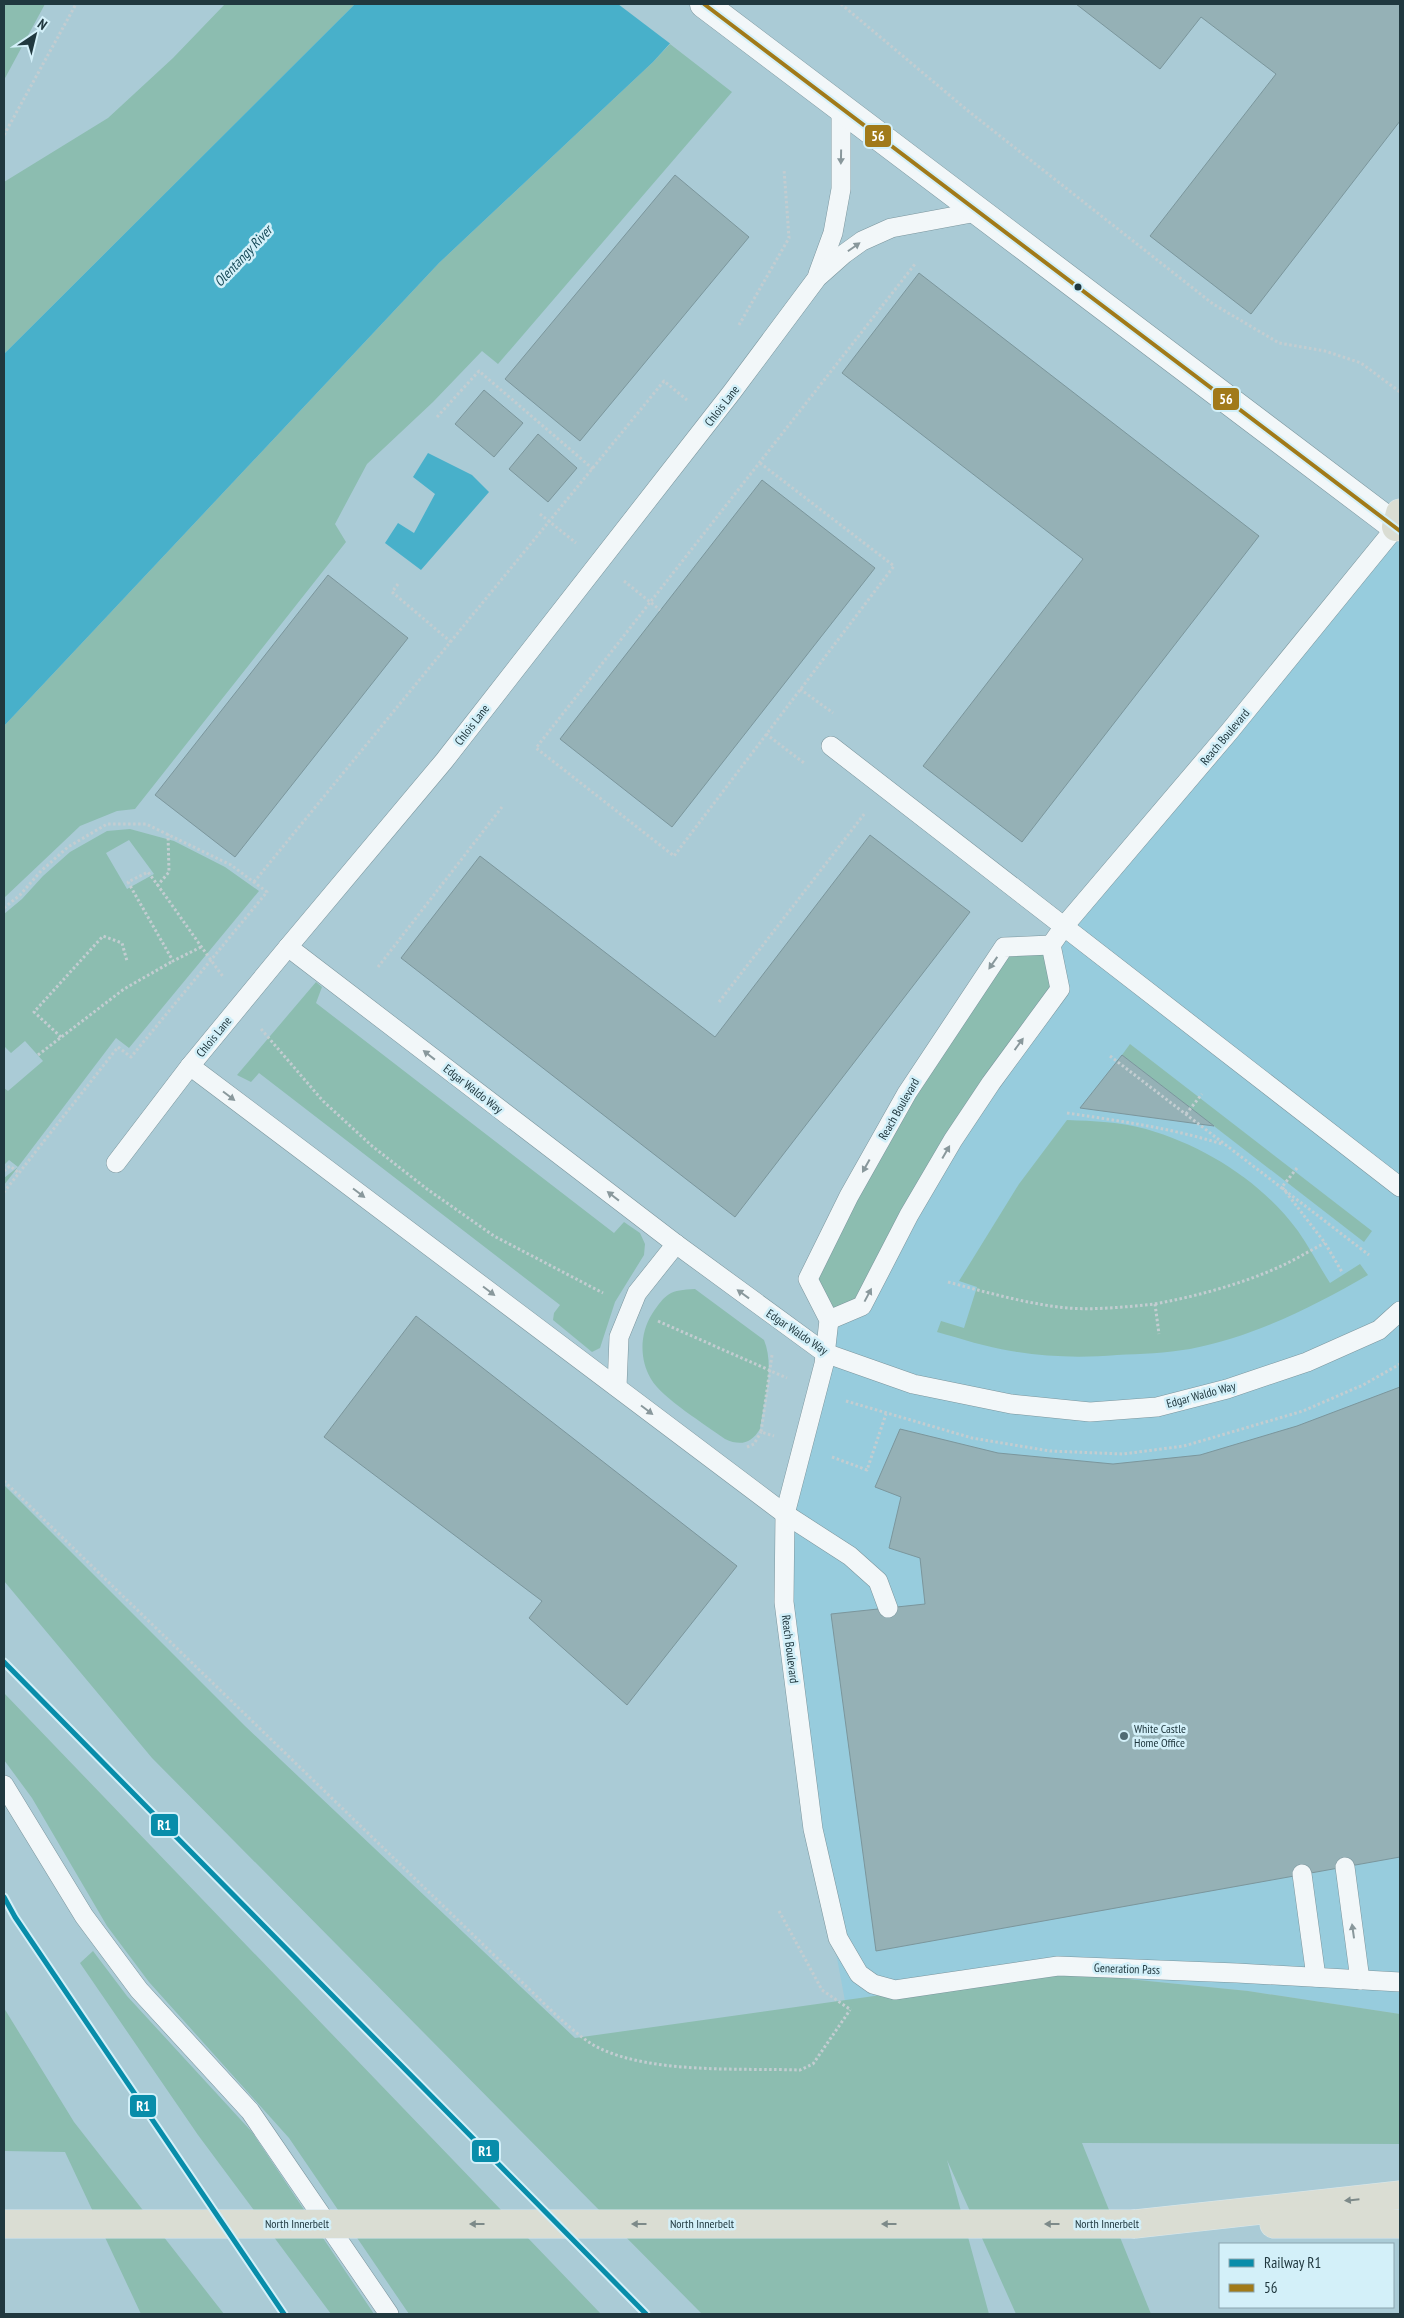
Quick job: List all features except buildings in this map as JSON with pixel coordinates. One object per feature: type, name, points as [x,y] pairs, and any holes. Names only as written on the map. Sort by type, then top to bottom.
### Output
[{"type":"highway","points":[[1135,2224],[1400,2195]]},
{"type":"highway","name":"North Innerbelt","points":[[4,2224],[1400,2224]]},
{"type":"main road","points":[[704,4],[977,212],[1399,521]]},
{"type":"lane","name":"Chlois Lane","points":[[816,278],[833,233],[841,189],[840,108]]},
{"type":"lane","name":"Chlois Lane","points":[[116,1162],[190,1066],[444,761],[732,392],[816,278],[862,241],[891,228],[977,212]]},
{"type":"lane","name":"Reach Boulevard","points":[[859,1974],[838,1938],[813,1829],[784,1602],[785,1514],[825,1353],[829,1320],[808,1278],[849,1196],[907,1093],[1004,947],[1051,945],[1065,925],[1229,732],[1399,521]]},
{"type":"lane","points":[[831,746],[1065,925],[1400,1187]]},
{"type":"lane","points":[[829,1320],[862,1306],[909,1215],[953,1140],[990,1083],[1060,989],[1051,945]]},
{"type":"lane","name":"Edgar Waldo Way","points":[[288,947],[676,1244],[825,1353],[913,1384],[1011,1404],[1090,1412],[1157,1407],[1227,1389],[1307,1362],[1379,1330],[1400,1311]]},
{"type":"lane","points":[[190,1066],[785,1514],[857,1562],[878,1581],[888,1608]]},
{"type":"lane","points":[[616,1387],[618,1337],[637,1293],[676,1244]]},
{"type":"lane","points":[[4,1785],[84,1916],[139,1990],[250,2111],[389,2314]]},
{"type":"lane","points":[[1345,1867],[1360,1980]]},
{"type":"lane","points":[[1302,1874],[1316,1977]]},
{"type":"lane","name":"Generation Pass","points":[[859,1974],[874,1984],[895,1990],[1058,1966],[1400,1982]]},
{"type":"path","points":[[4,134],[76,4]]},
{"type":"path","points":[[842,4],[968,110],[1213,304],[1279,343],[1325,351],[1361,364],[1400,392]]},
{"type":"path","points":[[737,330],[789,238],[784,169]]},
{"type":"path","points":[[760,463],[894,566],[674,856],[536,748],[915,264]]},
{"type":"path","points":[[437,417],[479,371],[592,469]]},
{"type":"path","points":[[254,882],[664,381],[694,406]]},
{"type":"path","points":[[540,514],[549,521]]},
{"type":"path","points":[[398,584],[392,592],[451,642]]},
{"type":"path","points":[[719,1002],[885,788]]},
{"type":"path","points":[[378,967],[502,807]]},
{"type":"path","points":[[4,908],[20,895],[68,847],[107,824],[146,824],[231,865],[267,892],[131,1057],[118,1047],[4,1192]]},
{"type":"path","points":[[158,886],[169,872],[168,834]]},
{"type":"path","points":[[38,1055],[124,989],[202,947],[148,872],[128,882],[173,961]]},
{"type":"path","points":[[61,1037],[34,1012],[103,936],[122,943],[127,961]]},
{"type":"path","points":[[1110,1056],[1369,1255]]},
{"type":"path","points":[[1186,1114],[1202,1094]]},
{"type":"path","points":[[1067,1113],[1142,1124],[1225,1144]]},
{"type":"path","points":[[4,1171],[10,1166],[19,1173]]},
{"type":"path","points":[[1282,1188],[1297,1168]]},
{"type":"path","points":[[1282,1188],[1325,1243],[1342,1272]]},
{"type":"path","points":[[948,1282],[1000,1296],[1060,1307],[1119,1308],[1155,1304],[1197,1296],[1237,1284],[1279,1268],[1325,1243]]},
{"type":"path","points":[[1155,1304],[1159,1334]]},
{"type":"path","points":[[744,1448],[754,1444],[761,1432]]},
{"type":"path","points":[[4,1481],[550,2009],[577,2034],[598,2048],[621,2058],[665,2066],[800,2070],[813,2064],[850,2010]]},
{"type":"shaded area","points":[[1400,531],[1400,2014],[1248,1991],[1078,1974],[960,1984],[845,2001],[813,1829],[785,1514],[829,1320],[1051,945]]},
{"type":"green space","points":[[4,4],[45,4],[4,80]]},
{"type":"green space","points":[[225,4],[355,4],[4,354],[4,182],[108,118],[173,58]]},
{"type":"green space","points":[[670,44],[732,92],[498,364],[482,351],[433,402],[367,464],[335,524],[346,542],[135,809],[117,811],[80,826],[4,898],[4,726],[439,263]]},
{"type":"green space","points":[[130,829],[174,841],[225,867],[259,891],[129,1048],[116,1038],[18,1167],[9,1160],[4,1165],[4,1088],[8,1091],[43,1061],[25,1041],[11,1053],[4,1046],[4,914],[70,852],[107,831]],"holes":[[[129,840],[154,874],[127,889],[106,853]]]},
{"type":"green space","points":[[1051,945],[1060,989],[991,1083],[862,1306],[829,1320],[808,1279],[1004,947]]},
{"type":"green space","points":[[316,982],[322,987],[316,1003],[614,1233],[624,1222],[640,1233],[645,1244],[644,1255],[615,1302],[600,1348],[592,1352],[553,1320],[554,1313],[560,1305],[259,1073],[251,1082],[237,1075]]},
{"type":"green space","points":[[1130,1044],[1372,1231],[1364,1242],[1122,1055]]},
{"type":"green space","points":[[1067,1120],[1117,1123],[1146,1129],[1190,1145],[1231,1168],[1250,1182],[1284,1213],[1302,1237],[1330,1283],[1360,1264],[1368,1275],[1282,1320],[1237,1337],[1190,1349],[1154,1353],[1051,1356],[1002,1349],[937,1332],[941,1321],[964,1328],[977,1287],[959,1281],[1019,1184]]},
{"type":"green space","points":[[18,1167],[4,1185],[4,1178]]},
{"type":"green space","points":[[695,1289],[764,1340],[769,1361],[766,1396],[760,1429],[749,1441],[740,1443],[725,1439],[674,1403],[651,1379],[644,1363],[643,1338],[652,1314],[661,1301],[669,1294],[680,1290]]},
{"type":"green space","points":[[4,1485],[245,1726],[575,2038],[960,1984],[1078,1974],[1248,1991],[1400,2014],[1400,2144],[1082,2143],[1151,2314],[1016,2314],[947,2160],[989,2314],[702,2314],[152,1758],[4,1581]]},
{"type":"green space","points":[[4,1693],[601,2314],[409,2314],[289,2138],[149,1982],[107,1926],[32,1798],[4,1760]]},
{"type":"green space","points":[[93,1951],[127,1996],[252,2132],[374,2314],[331,2314],[198,2135],[80,1963]]},
{"type":"green space","points":[[4,2008],[74,2122],[224,2314],[141,2314],[65,2152],[4,2151]]},
{"type":"water","name":"Olentangy River","points":[[355,4],[706,4],[653,62],[439,263],[4,726],[4,354]]},
{"type":"water","points":[[428,453],[472,475],[489,492],[421,570],[385,543],[398,523],[414,533],[435,494],[413,477]]},
{"type":"pier","points":[[618,4],[709,4],[672,45]]},
{"type":"rail line","name":"R1","points":[[4,1662],[646,2314]]},
{"type":"rail line","name":"R1","points":[[4,1897],[15,1917],[284,2314]]},
{"type":"transit line","name":"56","points":[[704,4],[1400,531]]},
{"type":"place","name":"White Castle Home Office","points":[[1124,1736]]}]
